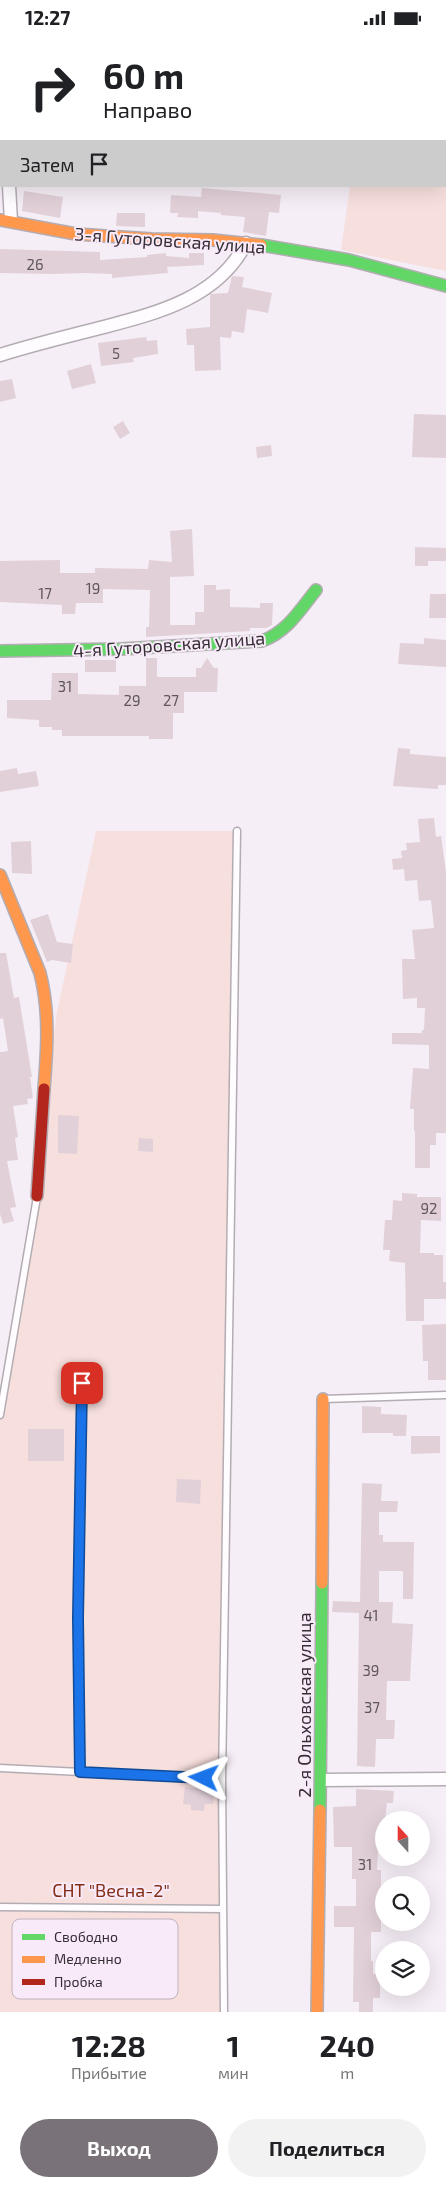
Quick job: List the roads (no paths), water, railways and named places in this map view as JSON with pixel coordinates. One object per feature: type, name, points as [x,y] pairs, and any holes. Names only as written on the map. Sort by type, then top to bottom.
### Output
[{"type":"street","name":"3-я Гуторовская улица","points":[[9,187],[6,221],[76,234],[246,243],[349,260],[446,285]]},
{"type":"street","points":[[0,355],[156,314],[190,298],[218,281],[238,260],[246,243]]},
{"type":"street","name":"4-я Гуторовская улица","points":[[0,651],[121,649],[262,641],[272,638],[286,628],[316,590]]},
{"type":"street","points":[[0,875],[40,973],[44,989],[48,1032],[37,1195]]},
{"type":"street","name":"2-я Ольховская улица","points":[[317,2012],[321,1780],[323,1399]]},
{"type":"street","points":[[321,1780],[446,1779]]},
{"type":"lane","points":[[224,2012],[222,1779],[237,831]]},
{"type":"lane","points":[[0,1415],[37,1195]]},
{"type":"lane","points":[[80,1772],[78,1618],[82,1383]]},
{"type":"lane","points":[[323,1399],[446,1395]]},
{"type":"lane","points":[[0,1768],[222,1779]]},
{"type":"lane","points":[[0,1907],[223,1909]]},
{"type":"park label","name":"СНТ \"Весна-2\"","points":[[111,1890]]}]
